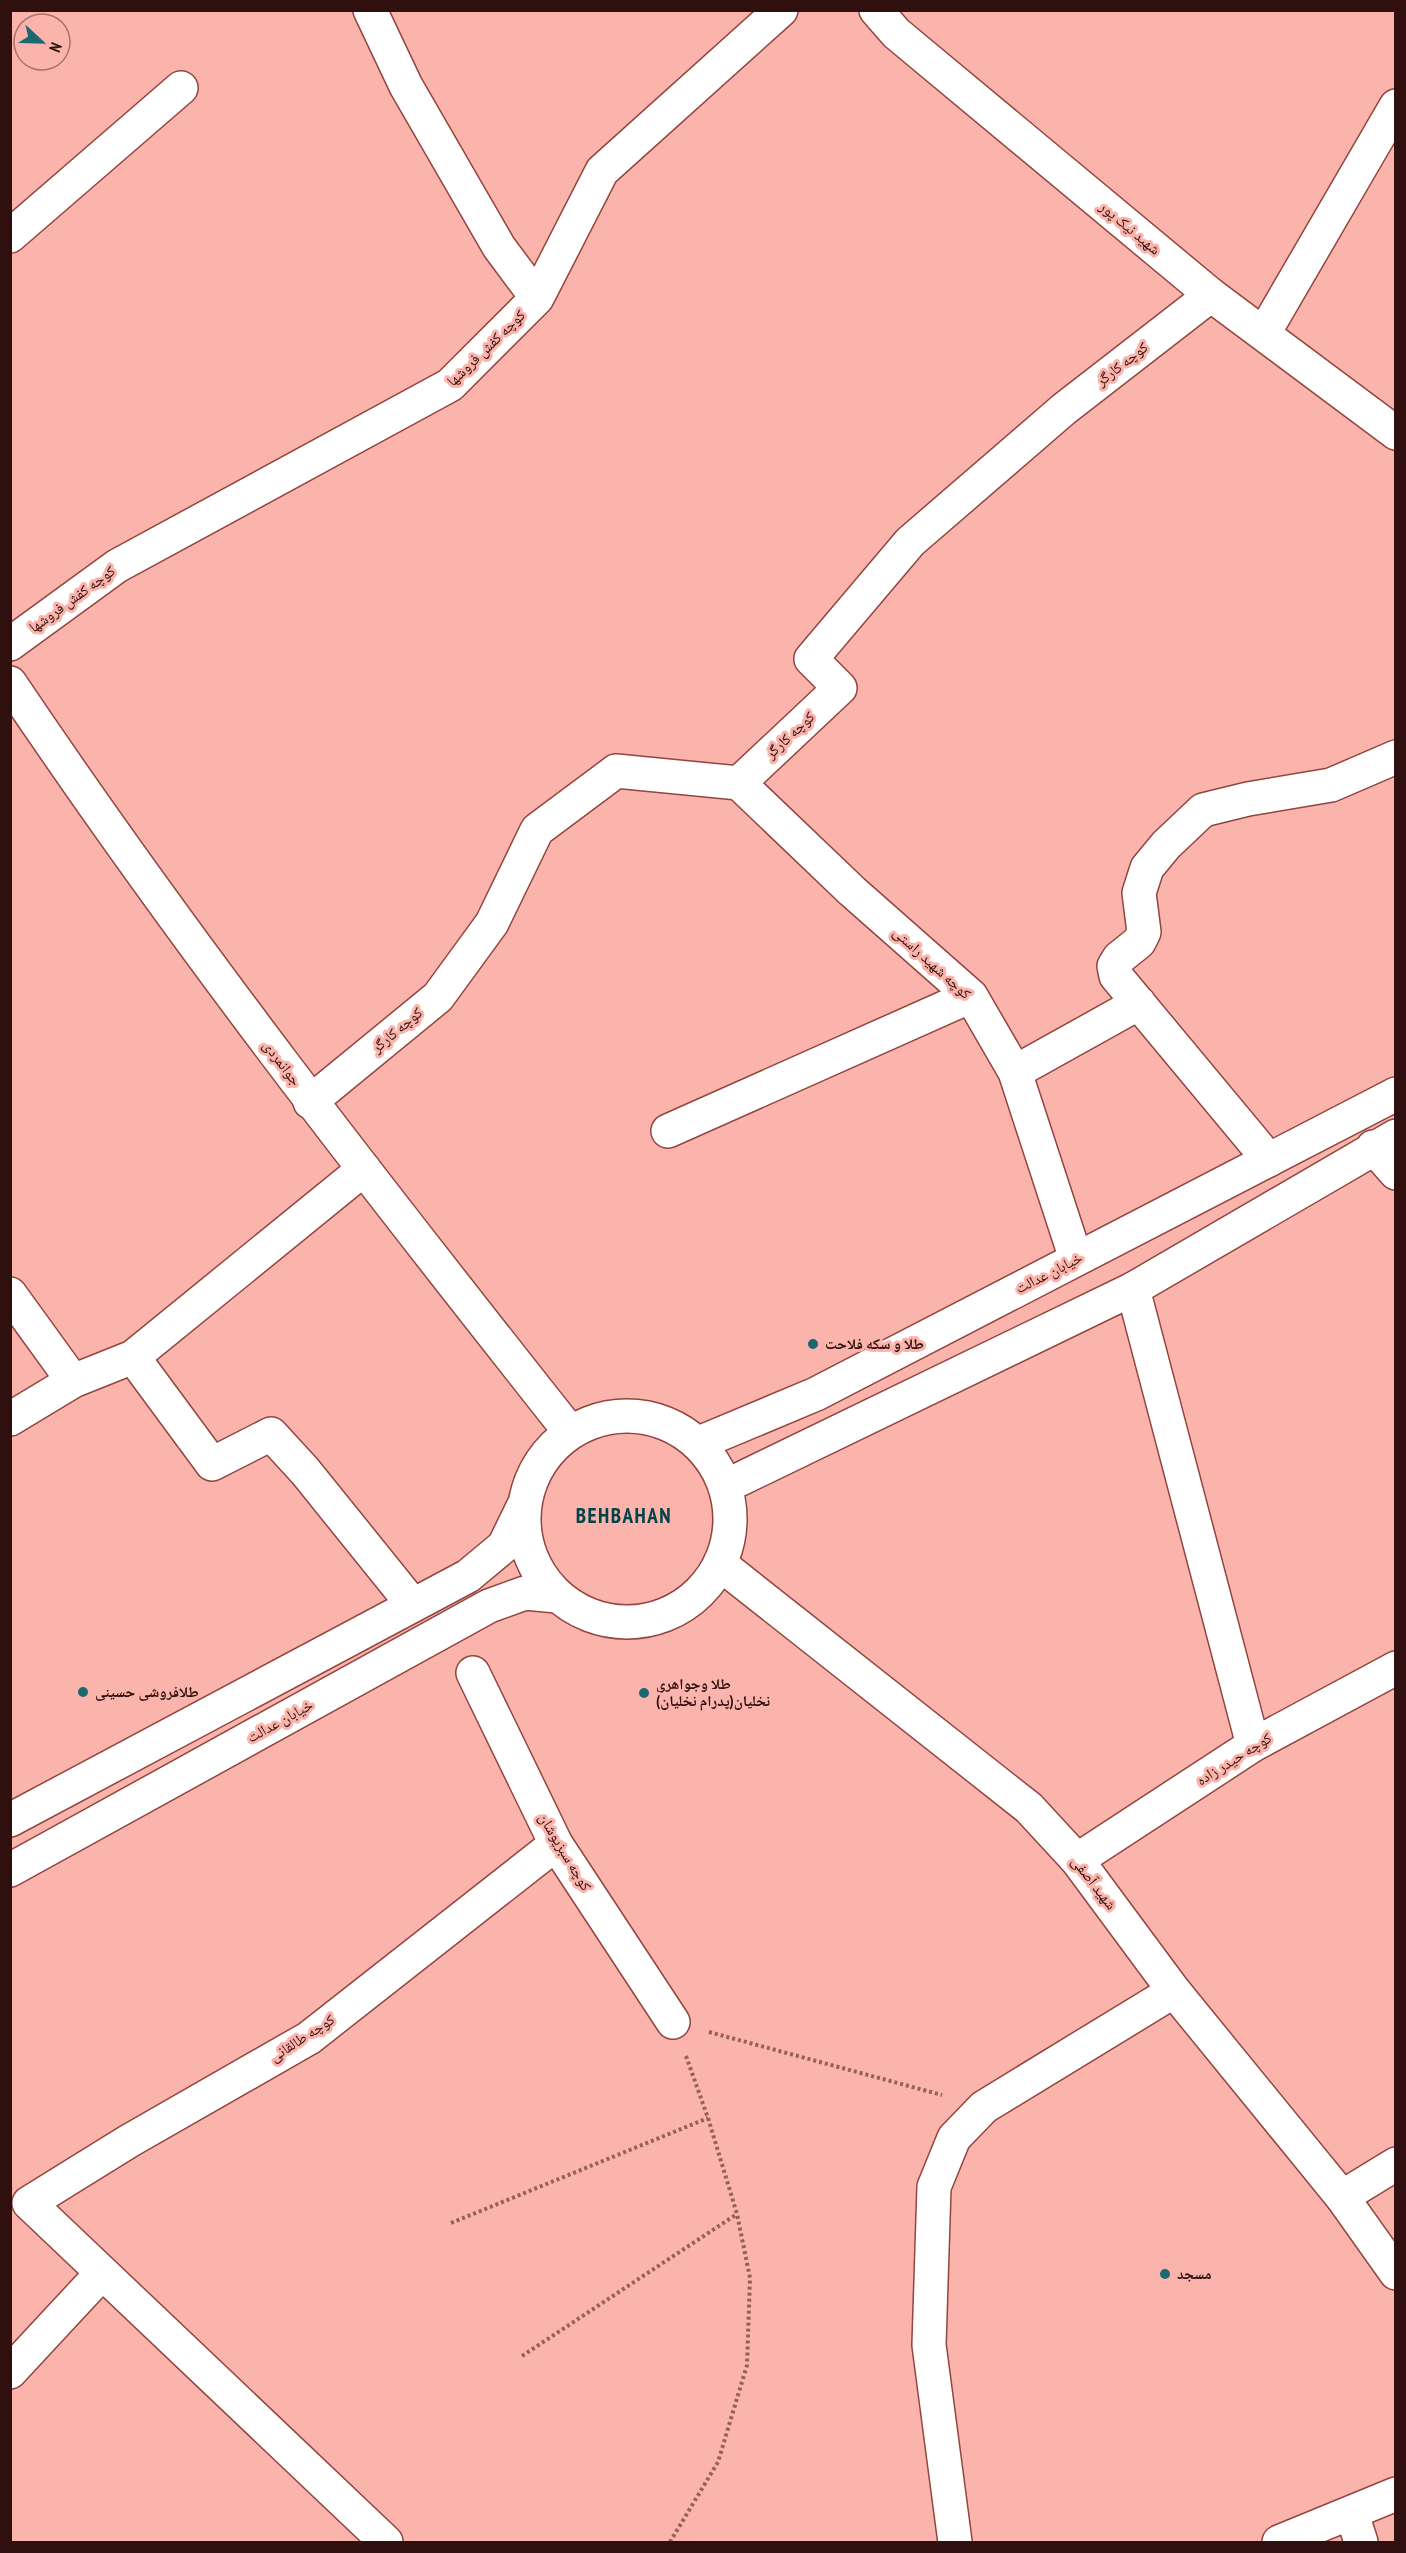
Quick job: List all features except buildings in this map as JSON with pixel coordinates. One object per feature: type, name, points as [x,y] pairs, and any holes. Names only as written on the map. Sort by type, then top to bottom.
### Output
[{"type":"street","points":[[370,10],[406,86],[499,247],[537,298]]},
{"type":"street","name":"کوچه کفش فروشها","points":[[10,644],[117,566],[450,385],[537,298],[602,171],[781,10]]},
{"type":"street","name":"شهید نیک پور","points":[[876,10],[896,33],[1211,295],[1395,433]]},
{"type":"street","points":[[10,236],[181,88]]},
{"type":"street","points":[[1264,333],[1395,106]]},
{"type":"street","name":"کوچه کارگر","points":[[310,1102],[438,997],[492,923],[537,830],[616,771],[740,783],[840,688],[811,659],[910,542],[1064,409],[1211,295]]},
{"type":"street","name":"جوانمردی","points":[[10,683],[122,843],[310,1102],[570,1432]]},
{"type":"street","points":[[1269,1160],[1116,976],[1114,966],[1119,958],[1139,942],[1144,932],[1139,893],[1147,868],[1166,844],[1203,810],[1248,799],[1331,785],[1395,757]]},
{"type":"street","name":"کوچه شهید راستی","points":[[740,783],[852,891],[971,996],[1015,1072],[1076,1258]]},
{"type":"street","points":[[668,1131],[971,996]]},
{"type":"street","points":[[1015,1072],[1139,1004]]},
{"type":"street","name":"خیابان عدالت","points":[[699,1443],[816,1394],[1395,1094]]},
{"type":"street","points":[[726,1486],[1133,1289],[1384,1142],[1395,1173]]},
{"type":"street","points":[[10,1419],[73,1381],[134,1357],[364,1169]]},
{"type":"street","points":[[1133,1289],[1253,1745]]},
{"type":"street","points":[[10,1294],[73,1381]]},
{"type":"street","points":[[134,1357],[212,1464],[271,1434],[312,1480],[413,1605]]},
{"type":"street","points":[[10,1820],[468,1576],[504,1546],[524,1505],[532,1477],[548,1451],[570,1432],[602,1418],[636,1415],[670,1423],[699,1443],[715,1462],[726,1486],[729,1538],[720,1564],[702,1591],[676,1610],[646,1621],[614,1622],[583,1614],[557,1596],[536,1570],[525,1538],[524,1505]]},
{"type":"street","name":"شهید آصفی","points":[[720,1564],[1029,1808],[1077,1860],[1174,1991],[1342,2197],[1395,2273]]},
{"type":"street","name":"خیابان عدالت","points":[[10,1870],[489,1606],[525,1593],[557,1596]]},
{"type":"street","name":"کوچه حیدر زاده","points":[[1077,1860],[1253,1745],[1395,1668]]},
{"type":"street","name":"کوچه سبزپوشان","points":[[473,1673],[556,1844],[673,2022]]},
{"type":"street","name":"کوچه طالقانی","points":[[386,2542],[20,2195],[129,2140],[309,2038],[556,1844]]},
{"type":"street","points":[[956,2542],[929,2345],[934,2187],[954,2138],[984,2107],[1174,1991]]},
{"type":"street","points":[[1342,2197],[1395,2164]]},
{"type":"street","points":[[10,2372],[102,2273]]},
{"type":"street","points":[[1279,2542],[1357,2528],[1395,2494]]},
{"type":"path","points":[[673,2022],[984,2107]]},
{"type":"path","points":[[670,2542],[718,2462],[747,2365],[750,2278],[737,2214],[708,2118],[673,2022]]},
{"type":"path","points":[[451,2223],[708,2118]]},
{"type":"path","points":[[522,2356],[737,2214]]},
{"type":"place","name":"طلا و سکه فلاحت","points":[[813,1344]]},
{"type":"place","name":"طلافروشی حسینی","points":[[83,1692]]},
{"type":"place","name":"طلا وجواهری نخلیان(پدرام نخلیان)","points":[[644,1693]]},
{"type":"place","name":"مسجد","points":[[1165,2274]]},
{"type":"district","name":"BEHBAHAN","points":[[624,1516]]}]
